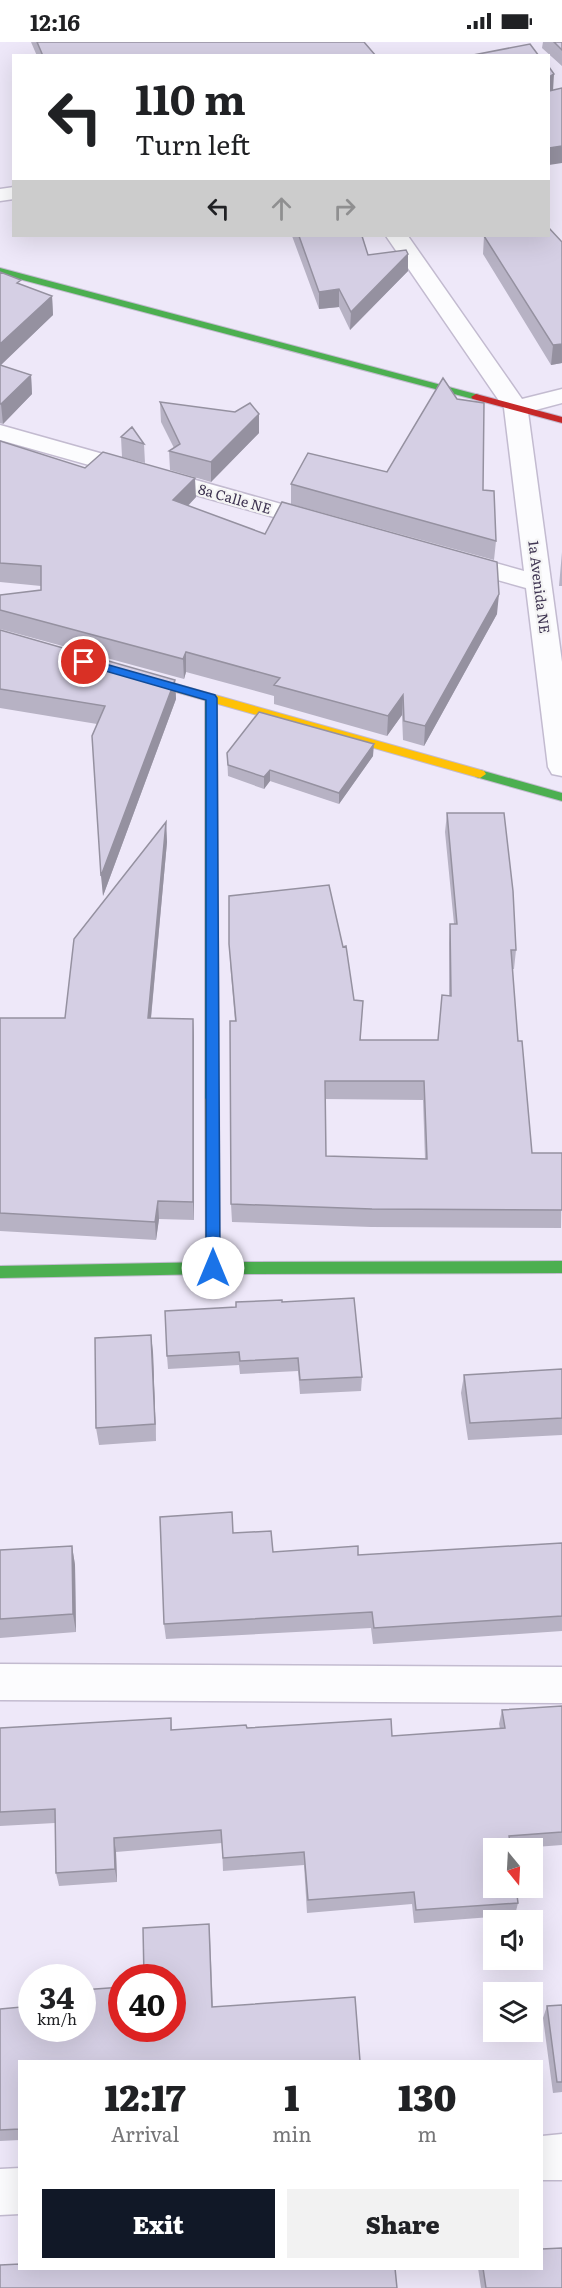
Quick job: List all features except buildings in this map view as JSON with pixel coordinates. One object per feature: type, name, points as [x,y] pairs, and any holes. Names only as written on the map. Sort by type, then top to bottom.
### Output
[{"type":"street","points":[[398,237],[516,408]]},
{"type":"street","points":[[0,271],[562,420]]},
{"type":"street","points":[[516,408],[562,396]]},
{"type":"street","name":"1a Avenida NE","points":[[516,408],[562,767]]},
{"type":"street","name":"8a Calle NE","points":[[0,432],[347,530]]},
{"type":"street","points":[[438,555],[540,584]]},
{"type":"street","points":[[122,673],[562,797]]},
{"type":"street","points":[[211,698],[213,1268]]},
{"type":"street","points":[[0,1272],[213,1268],[562,1268]]},
{"type":"street","points":[[0,1682],[562,1684]]},
{"type":"street","points":[[543,2158],[562,2157]]},
{"type":"street","points":[[0,2192],[18,2191]]},
{"type":"traffic: fast","points":[[0,271],[476,397]]},
{"type":"traffic: fast","points":[[211,698],[212,1099]]},
{"type":"traffic: fast","points":[[480,774],[562,797]]},
{"type":"traffic: fast","points":[[0,1272],[213,1268],[562,1267]]},
{"type":"traffic: slow","points":[[134,676],[480,774]]},
{"type":"traffic: slow","points":[[212,1099],[213,1268]]},
{"type":"traffic: jam","points":[[476,397],[562,420]]},
{"type":"route","points":[[84,662],[211,698],[213,1268]]}]
